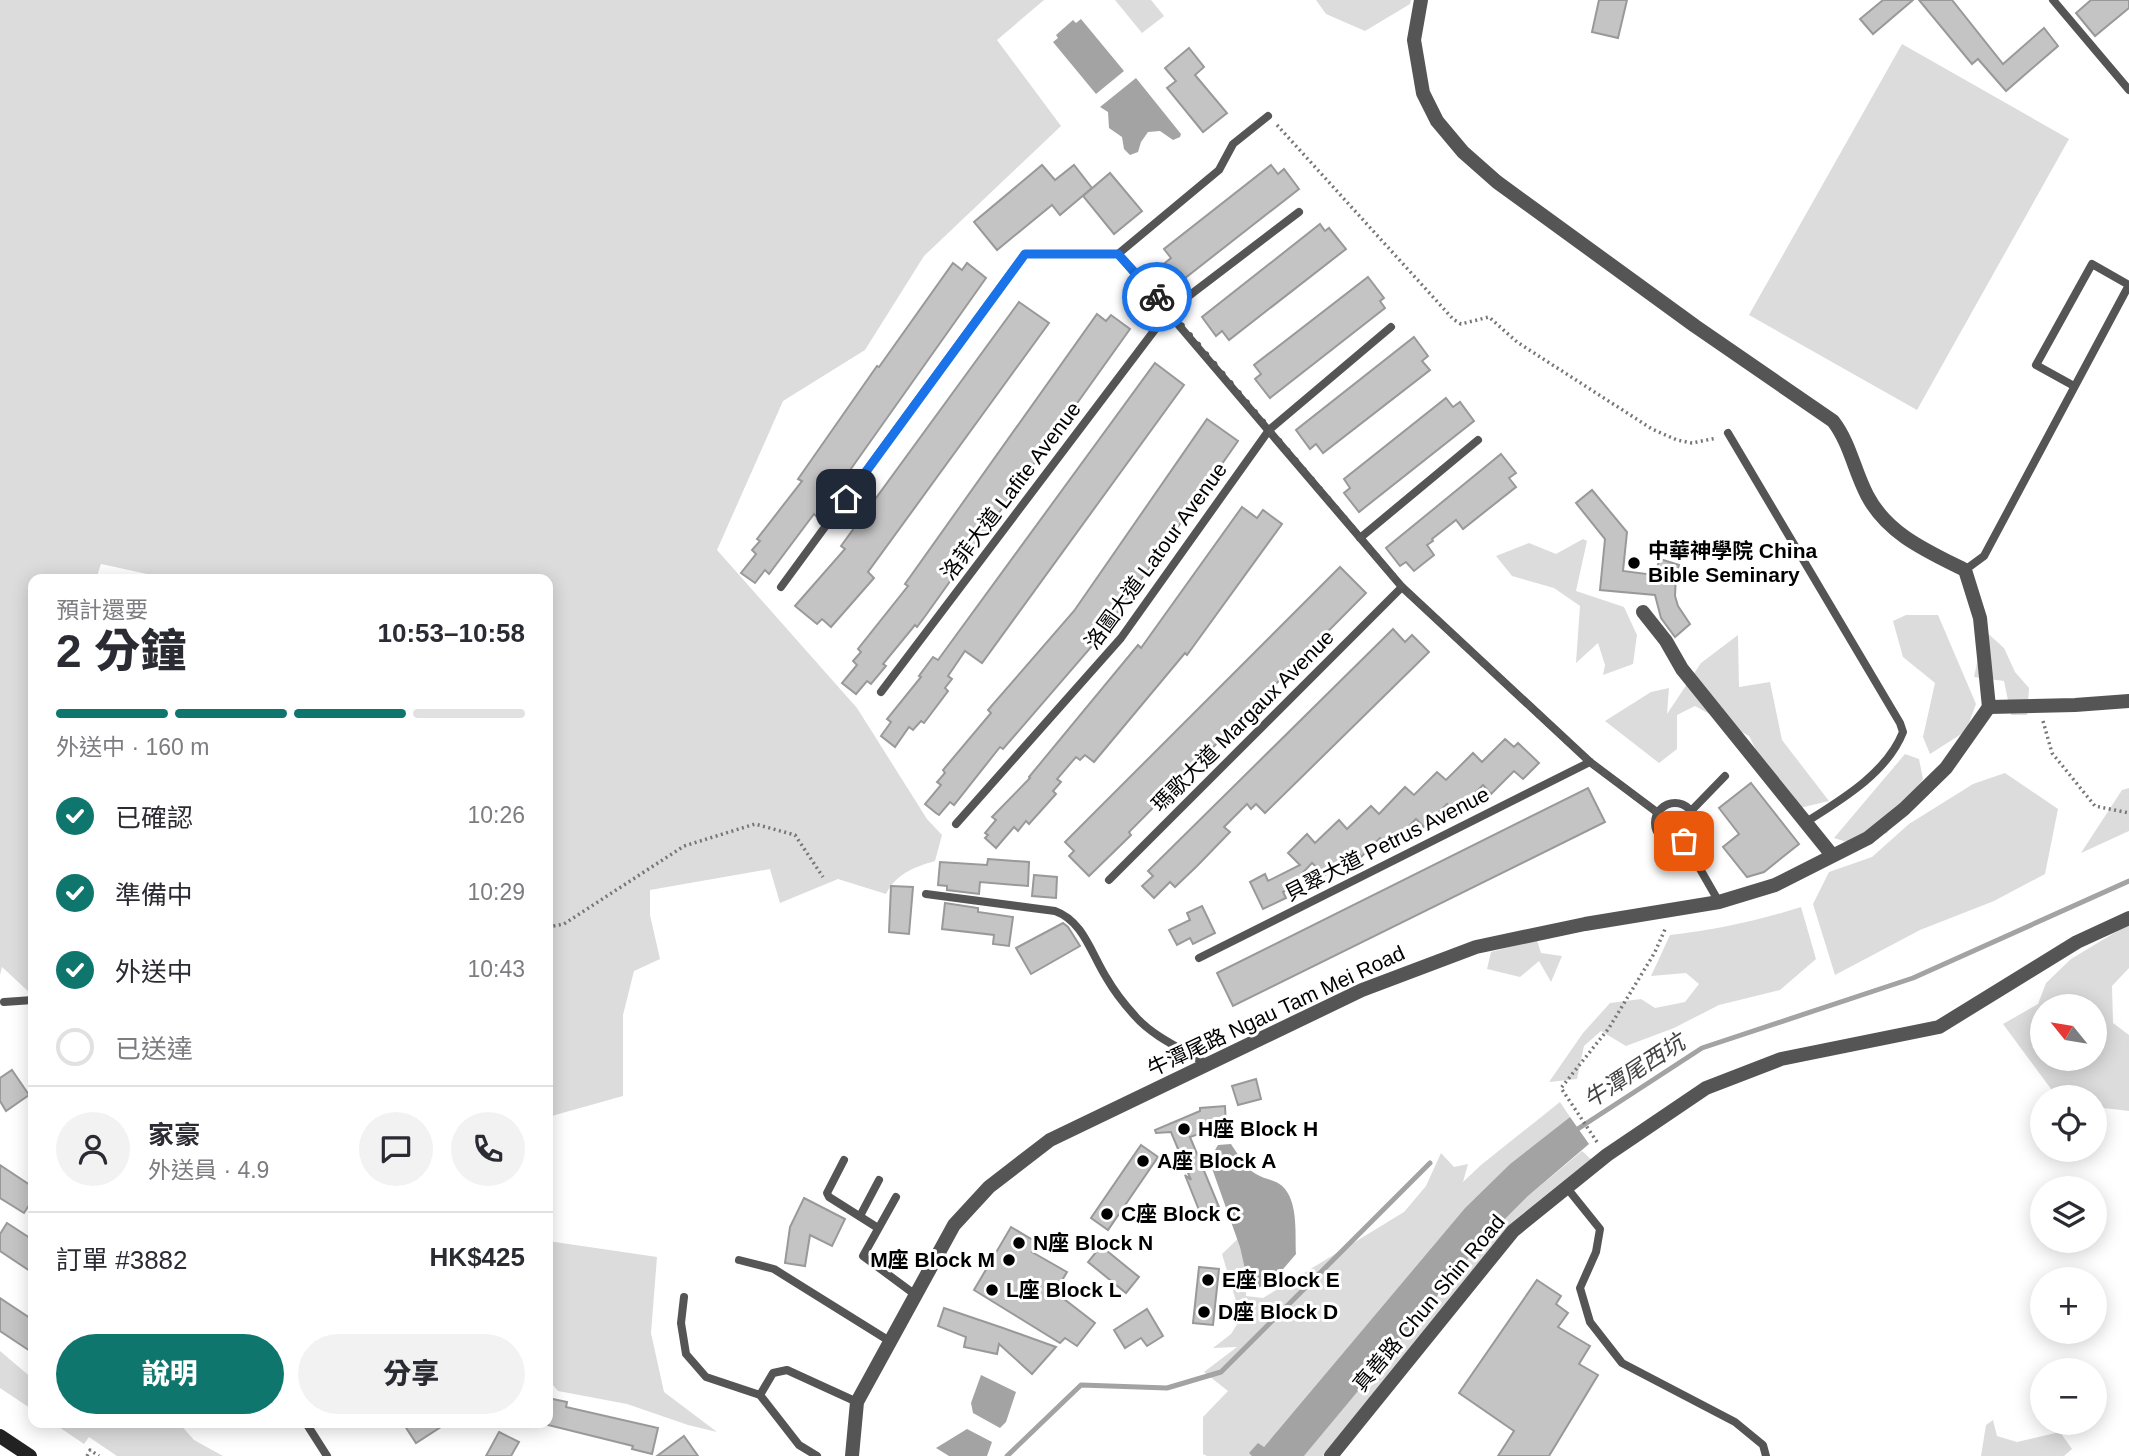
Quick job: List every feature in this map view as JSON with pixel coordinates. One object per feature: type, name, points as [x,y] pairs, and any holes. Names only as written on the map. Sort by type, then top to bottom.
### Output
[{"type":"street","points":[[1421,0],[1414,40],[1423,93],[1437,121],[1463,152],[1497,182],[1695,326],[1833,421],[1845,437],[1867,496],[1880,515],[1898,533],[1921,548],[1965,570],[1980,618],[1989,707],[2129,701]]},
{"type":"street","points":[[1643,612],[1666,641],[1682,668],[1832,855]]},
{"type":"street","name":"牛潭尾路 Ngau Tam Mei Road","points":[[852,1456],[857,1402],[954,1225],[1008,1170],[1050,1140],[1362,990],[1476,947],[1585,923],[1719,902],[1775,885],[1868,838],[1929,787],[1946,768],[1989,707]]},
{"type":"street","name":"真善路 Chun Shin Road","points":[[1331,1456],[1513,1231],[1607,1155],[1706,1088],[1781,1059],[1939,1027],[2077,942],[2129,918]]},
{"type":"street","points":[[0,1436],[30,1456]]},
{"type":"lane","points":[[2053,0],[2129,90]]},
{"type":"lane","points":[[781,587],[1025,254],[1118,254],[1219,170],[1233,144],[1268,116]]},
{"type":"lane","name":"洛菲大道 Lafite Avenue","points":[[881,692],[1169,311],[1299,212]]},
{"type":"lane","points":[[1118,254],[1402,587],[1590,762],[1658,813]]},
{"type":"lane","points":[[1965,570],[1984,556],[2129,285],[2092,264],[2036,365],[2074,386]]},
{"type":"lane","name":"洛圖大道 Latour Avenue","points":[[956,824],[1121,638],[1269,430],[1391,327]]},
{"type":"lane","points":[[1728,435],[1903,732],[1899,743],[1877,769],[1840,800],[1806,822]]},
{"type":"lane","points":[[1360,538],[1478,440]]},
{"type":"lane","name":"瑪歌大道 Margaux Avenue","points":[[1109,880],[1402,587]]},
{"type":"lane","name":"貝翠大道 Petrus Avenue","points":[[1199,958],[1590,762]]},
{"type":"lane","points":[[1691,811],[1725,776]]},
{"type":"lane","points":[[1680,803],[1691,811],[1694,831],[1684,841],[1672,843],[1661,837],[1655,826],[1658,813],[1666,805],[1680,803]]},
{"type":"lane","points":[[1684,841],[1719,902]]},
{"type":"lane","points":[[926,894],[1055,911],[1067,915],[1077,925],[1107,979],[1136,1018],[1158,1035],[1207,1064]]},
{"type":"lane","points":[[4,1002],[28,1000]]},
{"type":"lane","points":[[844,1160],[827,1193],[878,1228]]},
{"type":"lane","points":[[860,1216],[879,1180]]},
{"type":"lane","points":[[1567,1188],[1600,1229],[1596,1252],[1580,1288],[1590,1322],[1622,1363],[1735,1422],[1763,1444],[1766,1456]]},
{"type":"lane","points":[[897,1197],[864,1253],[864,1259],[917,1296]]},
{"type":"lane","points":[[739,1260],[774,1269],[891,1342]]},
{"type":"lane","points":[[684,1297],[681,1323],[686,1354],[706,1377],[760,1395],[799,1446],[817,1456]]},
{"type":"lane","points":[[760,1395],[773,1373],[787,1370],[857,1402]]},
{"type":"lane","points":[[309,1428],[327,1456]]},
{"type":"path","points":[[1268,116],[1452,319],[1461,324],[1489,317],[1517,342],[1652,429],[1677,440],[1692,443],[1728,435]]},
{"type":"path","points":[[2038,706],[2052,753],[2095,806],[2129,813]]},
{"type":"path","points":[[553,926],[564,924],[684,846],[755,824],[795,835],[823,877]]},
{"type":"path","points":[[1607,1155],[1561,1088],[1609,1028],[1655,952],[1668,923],[1667,910]]},
{"type":"path","points":[[87,1456],[90,1450],[99,1456]]},
{"type":"shaded area","points":[[0,0],[1044,0],[997,40],[1061,126],[924,256],[865,350],[783,401],[717,550],[857,708],[927,819],[942,835],[935,861],[906,872],[886,894],[838,879],[780,903],[770,869],[650,890],[650,915],[660,959],[634,971],[623,1015],[623,1096],[553,1116],[553,574],[147,574],[101,564],[98,574],[28,574],[28,991],[2,967],[0,975]]},
{"type":"shaded area","points":[[1115,0],[1151,0],[1164,16],[1142,33]]},
{"type":"shaded area","points":[[1316,0],[1411,0],[1410,4],[1365,31],[1326,14]]},
{"type":"shaded area","points":[[1081,19],[1124,71],[1096,94],[1053,42],[1058,38],[1056,35],[1073,20],[1076,23]]},
{"type":"shaded area","points":[[1902,44],[2069,139],[1917,410],[1749,315]]},
{"type":"shaded area","points":[[1136,78],[1181,134],[1173,140],[1160,131],[1148,132],[1138,152],[1130,155],[1124,149],[1122,137],[1109,128],[1108,112],[1100,107]]},
{"type":"shaded area","points":[[1583,539],[1587,541],[1576,591],[1624,607],[1637,635],[1633,664],[1603,675],[1605,665],[1598,643],[1576,663],[1580,606],[1554,588],[1512,576],[1496,556],[1529,543],[1556,554]]},
{"type":"shaded area","points":[[1906,615],[1938,615],[1976,704],[1966,731],[1930,754],[1923,737],[1935,683],[1903,657],[1893,621]]},
{"type":"shaded area","points":[[1984,630],[2004,648],[2015,672],[2029,688],[2027,715],[2011,715],[2004,681],[1974,677]]},
{"type":"shaded area","points":[[1738,635],[1739,687],[1770,682],[1782,740],[1829,801],[1787,811],[1749,736],[1695,706],[1677,715],[1677,749],[1659,763],[1605,721],[1651,692],[1669,688],[1667,714],[1701,663]]},
{"type":"shaded area","points":[[1905,754],[1919,759],[1923,779],[1887,833],[1847,842],[1834,838]]},
{"type":"shaded area","points":[[2005,773],[2058,809],[2045,874],[1994,901],[1920,930],[1835,975],[1813,904],[1829,872],[1872,857],[1909,824],[1973,784]]},
{"type":"shaded area","points":[[2129,788],[2129,831],[2081,853],[2122,790]]},
{"type":"shaded area","points":[[1801,907],[1816,959],[1780,990],[1719,1005],[1674,1028],[1626,1046],[1601,1031],[1584,1046],[1577,1079],[1549,1082],[1583,1033],[1610,1003],[1641,999],[1655,1008],[1685,1002],[1699,984],[1686,973],[1651,976],[1670,935],[1736,924]]},
{"type":"shaded area","points":[[2129,924],[2129,968],[2112,986],[2113,1023],[2129,1035],[2129,1111],[2107,1108],[2107,1085],[2048,1085],[2038,1071],[2107,1071],[2107,994],[2042,994],[2046,983],[2071,959]]},
{"type":"shaded area","points":[[1537,940],[1541,953],[1562,956],[1551,982],[1539,961],[1520,977],[1487,969],[1491,952]]},
{"type":"shaded area","points":[[2030,1009],[2030,1060],[2003,1024]]},
{"type":"shaded area","points":[[1560,1102],[1570,1117],[1510,1164],[1465,1208],[1264,1447],[1250,1453],[1252,1456],[1203,1454],[1203,1417],[1228,1391],[1204,1372],[1237,1347],[1213,1348],[1231,1334],[1241,1318],[1222,1254],[1245,1232],[1246,1296],[1263,1298],[1404,1212],[1426,1186],[1441,1153],[1454,1167],[1468,1164],[1463,1182]]},
{"type":"shaded area","points":[[1570,1117],[1589,1144],[1528,1196],[1483,1241],[1304,1456],[1252,1456],[1249,1453],[1258,1443],[1264,1447],[1465,1208],[1510,1164]]},
{"type":"shaded area","points":[[1231,1144],[1252,1171],[1285,1189],[1294,1211],[1296,1254],[1272,1282],[1250,1291],[1240,1247],[1209,1160],[1218,1145]]},
{"type":"shaded area","points":[[1582,1151],[1592,1160],[1501,1241],[1323,1456],[1304,1456],[1483,1241],[1528,1196]]},
{"type":"shaded area","points":[[553,1242],[657,1257],[651,1333],[664,1392],[717,1432],[627,1404],[558,1391],[553,1385]]},
{"type":"shaded area","points":[[0,1351],[28,1375],[28,1407],[0,1388]]},
{"type":"shaded area","points":[[981,1375],[1016,1392],[1006,1422],[1000,1428],[973,1413],[971,1403]]},
{"type":"shaded area","points":[[1993,1420],[1997,1436],[2017,1442],[2047,1435],[2062,1435],[2072,1449],[2064,1456],[1981,1456],[1986,1425]]},
{"type":"shaded area","points":[[60,1428],[183,1428],[194,1440],[223,1456],[117,1456],[89,1437],[84,1444]]},
{"type":"shaded area","points":[[967,1429],[992,1442],[987,1456],[949,1456],[936,1448]]},
{"type":"building","points":[[1599,0],[1627,0],[1618,38],[1592,32]]},
{"type":"building","points":[[1883,0],[1913,0],[1873,34],[1860,19]]},
{"type":"building","points":[[1919,0],[1952,0],[2003,64],[2044,28],[2058,46],[2006,91],[1978,59],[1972,64]]},
{"type":"building","points":[[2091,0],[2129,0],[2129,8],[2095,36],[2076,13]]},
{"type":"building","points":[[1189,48],[1204,67],[1195,75],[1227,113],[1203,132],[1167,88],[1176,81],[1165,68]]},
{"type":"building","points":[[1042,165],[1055,180],[1074,165],[1092,188],[1060,215],[1052,205],[997,250],[974,222]]},
{"type":"building","points":[[1271,165],[1278,174],[1284,169],[1299,189],[1180,282],[1165,263],[1171,258],[1164,249]]},
{"type":"building","points":[[1110,173],[1142,211],[1114,234],[1083,196]]},
{"type":"building","points":[[1320,224],[1325,231],[1329,228],[1346,249],[1229,340],[1222,331],[1216,336],[1202,317]]},
{"type":"building","points":[[953,263],[962,270],[967,263],[986,278],[824,507],[816,516],[814,514],[769,574],[765,570],[755,583],[741,573],[756,554],[752,550],[760,541],[757,539],[802,481],[798,479]]},
{"type":"building","points":[[1368,277],[1384,298],[1380,301],[1385,308],[1270,398],[1255,379],[1261,374],[1254,365]]},
{"type":"building","points":[[1019,302],[1049,323],[868,572],[874,578],[831,627],[822,619],[817,624],[795,606],[845,549],[841,546]]},
{"type":"building","points":[[1097,314],[1106,321],[1111,315],[1130,329],[917,627],[915,625],[883,664],[886,666],[871,684],[867,681],[856,694],[842,683],[857,665],[853,661],[861,652],[858,649],[908,586],[905,584]]},
{"type":"building","points":[[1414,337],[1428,356],[1422,361],[1430,370],[1323,453],[1316,444],[1310,449],[1296,430]]},
{"type":"building","points":[[1155,363],[1184,385],[982,663],[965,651],[948,676],[952,679],[945,688],[948,691],[924,723],[921,721],[913,730],[909,727],[895,747],[881,736],[891,722],[887,719],[921,677],[919,676],[933,657],[938,660]]},
{"type":"building","points":[[1446,398],[1453,407],[1460,402],[1474,421],[1359,512],[1344,493],[1350,488],[1344,479]]},
{"type":"building","points":[[1207,419],[1238,441],[1105,631],[1003,749],[1000,747],[954,805],[950,802],[939,815],[936,813],[925,804],[941,785],[937,782],[945,773],[943,770],[991,713],[988,710],[1074,611]]},
{"type":"building","points":[[1501,454],[1516,473],[1509,478],[1516,487],[1463,529],[1456,520],[1432,539],[1427,545],[1434,555],[1414,571],[1406,562],[1400,566],[1386,548]]},
{"type":"building","points":[[1592,490],[1627,532],[1623,571],[1654,575],[1660,559],[1679,565],[1675,596],[1690,624],[1675,637],[1661,618],[1655,595],[1600,590],[1605,539],[1576,503]]},
{"type":"building","points":[[1242,507],[1257,518],[1263,510],[1282,524],[1187,655],[1185,653],[1094,762],[1085,755],[1080,760],[1076,757],[1057,779],[1061,782],[1053,791],[1056,794],[1029,824],[1026,821],[1018,831],[1014,827],[996,848],[985,838],[988,835],[985,833],[996,820],[992,817],[1030,778],[1138,645],[1141,648]]},
{"type":"building","points":[[1340,567],[1366,593],[1129,832],[1131,835],[1089,876],[1069,856],[1074,851],[1065,842]]},
{"type":"building","points":[[1393,629],[1405,642],[1412,635],[1429,652],[1265,813],[1256,804],[1251,809],[1247,804],[1224,827],[1230,832],[1197,866],[1175,887],[1170,882],[1154,898],[1142,886],[1153,876],[1148,871]]},
{"type":"building","points":[[1505,739],[1514,747],[1518,743],[1539,763],[1523,779],[1514,771],[1491,794],[1483,785],[1456,813],[1447,804],[1424,827],[1416,819],[1389,846],[1380,838],[1357,861],[1348,852],[1325,875],[1312,863],[1294,882],[1296,885],[1283,892],[1286,898],[1263,909],[1250,882],[1265,874],[1268,881],[1300,865],[1288,853],[1307,834],[1315,843],[1339,820],[1347,829],[1371,806],[1379,814],[1405,787],[1414,795],[1437,772],[1446,780],[1473,753],[1482,762]]},
{"type":"building","points":[[1751,783],[1799,844],[1764,872],[1747,877],[1723,847],[1739,834],[1719,808]]},
{"type":"building","points":[[1588,788],[1605,822],[1233,1006],[1217,973]]},
{"type":"building","points":[[988,859],[1029,862],[1028,886],[980,882],[979,894],[947,890],[947,886],[938,885],[940,862],[987,865]]},
{"type":"building","points":[[1034,875],[1057,877],[1056,898],[1032,896]]},
{"type":"building","points":[[891,886],[913,887],[909,934],[889,932]]},
{"type":"building","points":[[945,903],[978,908],[978,912],[1013,917],[1009,946],[993,944],[994,935],[942,929]]},
{"type":"building","points":[[1202,906],[1215,933],[1193,944],[1190,938],[1177,945],[1169,930],[1190,920],[1187,913]]},
{"type":"building","points":[[1063,923],[1080,946],[1031,974],[1016,948]]},
{"type":"building","points":[[12,1070],[28,1094],[6,1111],[0,1101],[0,1078]]},
{"type":"building","name":"A座 Block A","points":[[1256,1079],[1261,1099],[1238,1105],[1232,1086]]},
{"type":"building","points":[[1225,1106],[1226,1126],[1197,1129],[1199,1134],[1190,1137],[1219,1207],[1201,1215],[1185,1175],[1191,1180],[1171,1132],[1156,1133],[1155,1130],[1200,1111],[1200,1108]]},
{"type":"building","points":[[1141,1145],[1158,1157],[1108,1230],[1091,1218]]},
{"type":"building","points":[[0,1165],[28,1184],[28,1207],[24,1213],[0,1198]]},
{"type":"building","points":[[804,1198],[845,1219],[832,1246],[810,1235],[805,1266],[785,1263],[790,1227]]},
{"type":"building","points":[[7,1223],[28,1237],[28,1270],[0,1251],[0,1234]]},
{"type":"building","points":[[1011,1227],[1038,1243],[1032,1252],[1067,1272],[1055,1292],[1095,1323],[1077,1346],[1065,1338],[1060,1343],[974,1290]]},
{"type":"building","points":[[1101,1246],[1139,1277],[1126,1293],[1088,1262]]},
{"type":"building","points":[[1199,1267],[1219,1269],[1213,1325],[1193,1323]]},
{"type":"building","points":[[1537,1280],[1561,1296],[1556,1304],[1568,1313],[1558,1327],[1590,1346],[1579,1364],[1598,1375],[1549,1456],[1498,1456],[1514,1431],[1459,1393]]},
{"type":"building","points":[[0,1298],[28,1317],[28,1350],[0,1331]]},
{"type":"building","points":[[944,1308],[1056,1347],[1032,1374],[999,1344],[997,1354],[964,1347],[966,1337],[938,1326]]},
{"type":"building","points":[[1147,1309],[1163,1336],[1147,1346],[1141,1338],[1125,1348],[1114,1330]]},
{"type":"building","points":[[553,1399],[567,1402],[566,1407],[658,1428],[652,1454],[632,1449],[633,1446],[553,1426]]},
{"type":"building","points":[[406,1428],[439,1428],[416,1443]]},
{"type":"building","points":[[499,1432],[519,1442],[511,1456],[486,1456]]},
{"type":"building","points":[[684,1436],[698,1456],[657,1456]]},
{"type":"waterway","name":"牛潭尾西坑","points":[[1573,1132],[1702,1048],[1913,978],[2129,881]]},
{"type":"waterway","points":[[1007,1456],[1081,1385],[1167,1388],[1221,1372],[1430,1163]]},
{"type":"way so far","points":[[1157,297],[1402,587],[1590,762],[1658,813],[1655,826],[1661,837],[1672,843],[1684,841]]},
{"type":"place","name":"中華神學院 China Bible Seminary","points":[[1634,563]]},
{"type":"place","name":"H座 Block H","points":[[1184,1129]]},
{"type":"place","name":"A座 Block A","points":[[1143,1161]]},
{"type":"place","name":"C座 Block C","points":[[1107,1214]]},
{"type":"place","name":"N座 Block N","points":[[1019,1243]]},
{"type":"place","name":"M座 Block M","points":[[1009,1260]]},
{"type":"place","name":"E座 Block E","points":[[1208,1280]]},
{"type":"place","name":"L座 Block L","points":[[992,1290]]},
{"type":"place","name":"D座 Block D","points":[[1204,1312]]},
{"type":"route","points":[[846,499],[1025,254],[1118,254],[1157,297]]}]
